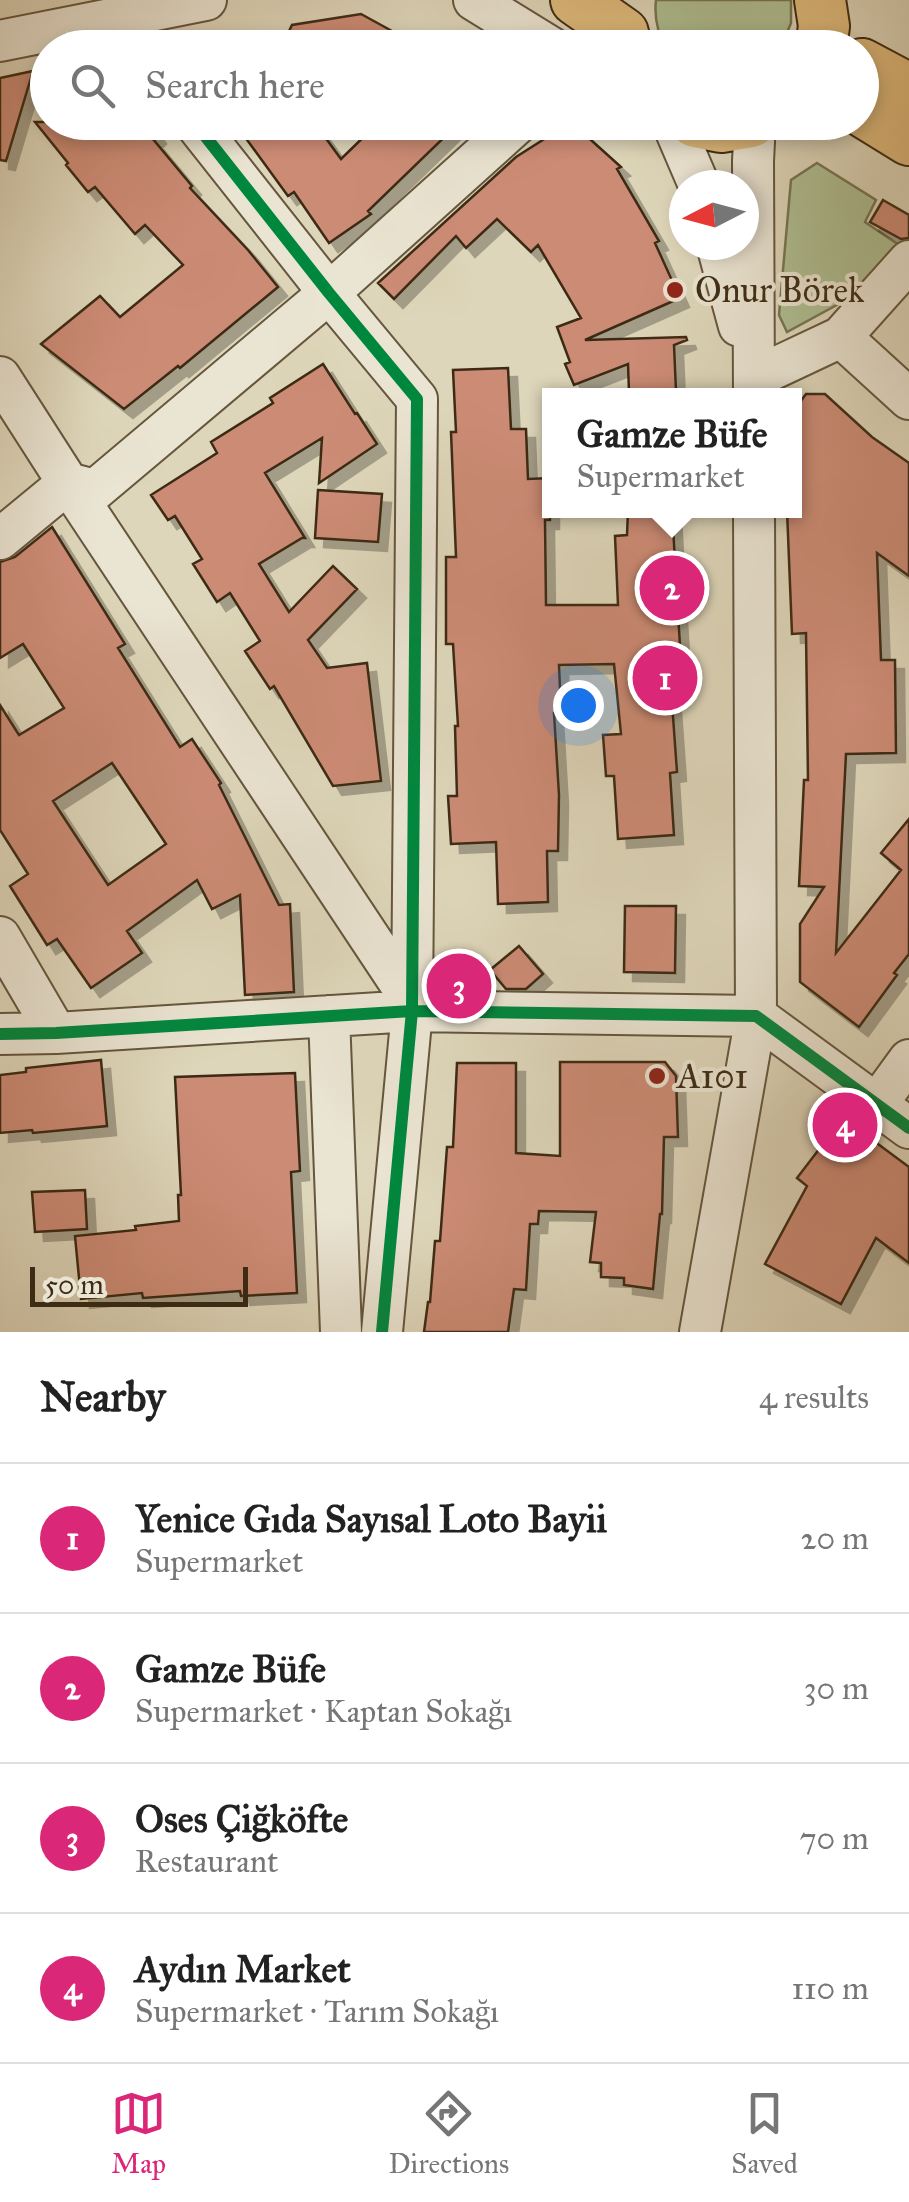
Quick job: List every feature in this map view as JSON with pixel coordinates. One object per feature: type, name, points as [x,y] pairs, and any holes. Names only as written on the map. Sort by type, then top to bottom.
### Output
[{"type":"main road","points":[[576,0],[626,27]]},
{"type":"main road","points":[[879,73],[909,89]]},
{"type":"main road","points":[[879,121],[909,140]]},
{"type":"street","points":[[131,30],[206,0]]},
{"type":"street","points":[[474,0],[523,30]]},
{"type":"street","points":[[0,41],[30,39]]},
{"type":"street","points":[[208,140],[416,398],[411,1005],[382,1332]]},
{"type":"street","points":[[68,484],[95,490],[328,293],[499,140]]},
{"type":"street","points":[[680,140],[693,170]]},
{"type":"street","points":[[753,140],[754,387]]},
{"type":"street","points":[[721,260],[754,387]]},
{"type":"street","points":[[754,387],[841,337],[909,260]]},
{"type":"street","points":[[841,337],[909,399]]},
{"type":"street","points":[[0,377],[411,1005]]},
{"type":"street","points":[[0,539],[68,484]]},
{"type":"street","points":[[700,1332],[756,1016],[754,518]]},
{"type":"street","points":[[0,937],[56,1033]]},
{"type":"street","points":[[0,1034],[329,1016],[411,1005],[756,1016],[909,1128]]},
{"type":"street","points":[[329,1016],[341,1332]]},
{"type":"street","points":[[877,1104],[909,1060]]},
{"type":"green space","points":[[656,0],[791,0],[788,30],[658,30]]},
{"type":"green space","points":[[817,163],[876,200],[865,222],[899,245],[866,289],[787,332],[779,315],[791,180]]},
{"type":"building","points":[[361,14],[390,30],[290,30],[292,25]]},
{"type":"building","points":[[30,72],[6,161],[0,160],[0,78]]},
{"type":"building","points":[[49,140],[154,140],[190,188],[278,287],[124,409],[41,344],[100,296],[120,317],[183,265],[145,225],[135,234],[95,187],[88,192]]},
{"type":"building","points":[[247,140],[327,140],[341,159],[361,140],[441,140],[368,211],[371,214],[329,243],[294,192],[288,196]]},
{"type":"building","points":[[543,140],[591,140],[621,167],[617,169],[659,241],[655,243],[680,298],[585,340],[686,337],[687,340],[674,345],[676,388],[629,388],[628,364],[574,385],[557,327],[581,318],[538,245],[531,252],[497,219],[466,248],[456,236],[394,299],[378,283],[516,157]]},
{"type":"building","points":[[883,200],[909,215],[909,238],[901,239],[870,222]]},
{"type":"building","points":[[323,364],[377,444],[319,483],[322,438],[265,473],[305,538],[259,564],[289,612],[333,566],[357,589],[308,640],[327,668],[367,663],[381,781],[333,786],[274,686],[270,689],[245,651],[260,641],[230,593],[217,602],[193,564],[202,559],[175,516],[168,520],[151,495],[217,453],[211,442],[273,403],[270,398]]},
{"type":"building","points":[[508,368],[511,429],[526,429],[528,479],[542,478],[542,518],[550,518],[545,520],[546,605],[618,605],[615,536],[627,535],[628,518],[672,518],[680,646],[668,647],[677,772],[670,773],[674,835],[618,839],[614,776],[606,776],[603,735],[621,734],[614,664],[559,665],[561,713],[554,713],[558,851],[547,851],[548,902],[498,904],[496,842],[451,844],[448,796],[457,796],[458,726],[453,644],[446,644],[446,557],[456,557],[453,370]]},
{"type":"building","points":[[806,394],[825,394],[872,437],[909,463],[909,576],[877,553],[881,660],[895,660],[896,753],[846,754],[836,953],[901,870],[881,853],[909,819],[909,954],[859,1027],[800,982],[800,924],[824,887],[799,886],[804,780],[808,780],[806,633],[792,634],[787,518],[802,518],[802,399]]},
{"type":"building","points":[[318,490],[382,494],[378,542],[315,538]]},
{"type":"building","points":[[52,527],[125,644],[118,648],[180,747],[192,739],[221,783],[279,905],[290,904],[294,992],[245,995],[240,895],[212,909],[197,880],[127,931],[142,953],[91,988],[57,939],[47,945],[10,886],[28,874],[0,830],[0,705],[19,735],[64,708],[23,644],[0,658],[0,562],[15,557]],"holes":[[[112,763],[166,844],[108,885],[53,801]]]},
{"type":"building","points":[[625,906],[676,906],[675,973],[624,972]]},
{"type":"building","points":[[519,946],[543,974],[526,989],[506,989],[490,970]]},
{"type":"building","points":[[101,1060],[107,1126],[0,1133],[0,1075],[26,1072],[26,1068]]},
{"type":"building","points":[[560,1062],[665,1062],[676,1076],[678,1137],[664,1137],[662,1214],[653,1289],[624,1285],[624,1278],[601,1277],[601,1263],[590,1262],[596,1212],[539,1211],[538,1224],[530,1224],[526,1290],[514,1289],[508,1332],[424,1332],[435,1241],[440,1241],[447,1147],[453,1147],[457,1063],[516,1063],[516,1153],[560,1156]]},
{"type":"building","points":[[295,1073],[300,1171],[291,1172],[297,1293],[241,1296],[240,1291],[143,1298],[142,1293],[81,1299],[75,1236],[179,1221],[175,1077]]},
{"type":"building","points":[[843,1118],[909,1167],[909,1263],[876,1238],[841,1304],[765,1264],[807,1186],[797,1178]]},
{"type":"building","points":[[85,1190],[87,1229],[35,1232],[32,1192]]},
{"type":"cycle path","points":[[208,140],[417,399],[412,1011],[382,1332]]},
{"type":"cycle path","points":[[0,1034],[412,1011],[756,1016],[909,1128]]},
{"type":"place","name":"Onur Börek","points":[[675,290]]},
{"type":"place","name":"Gamze Büfe","points":[[672,588]]},
{"type":"place","name":"Yenice Gıda Sayısal Loto Bayii","points":[[665,678]]},
{"type":"place","name":"Oses Çiğköfte","points":[[459,986]]},
{"type":"place","name":"A101","points":[[657,1076]]},
{"type":"place","name":"Aydın Market","points":[[845,1125]]}]
